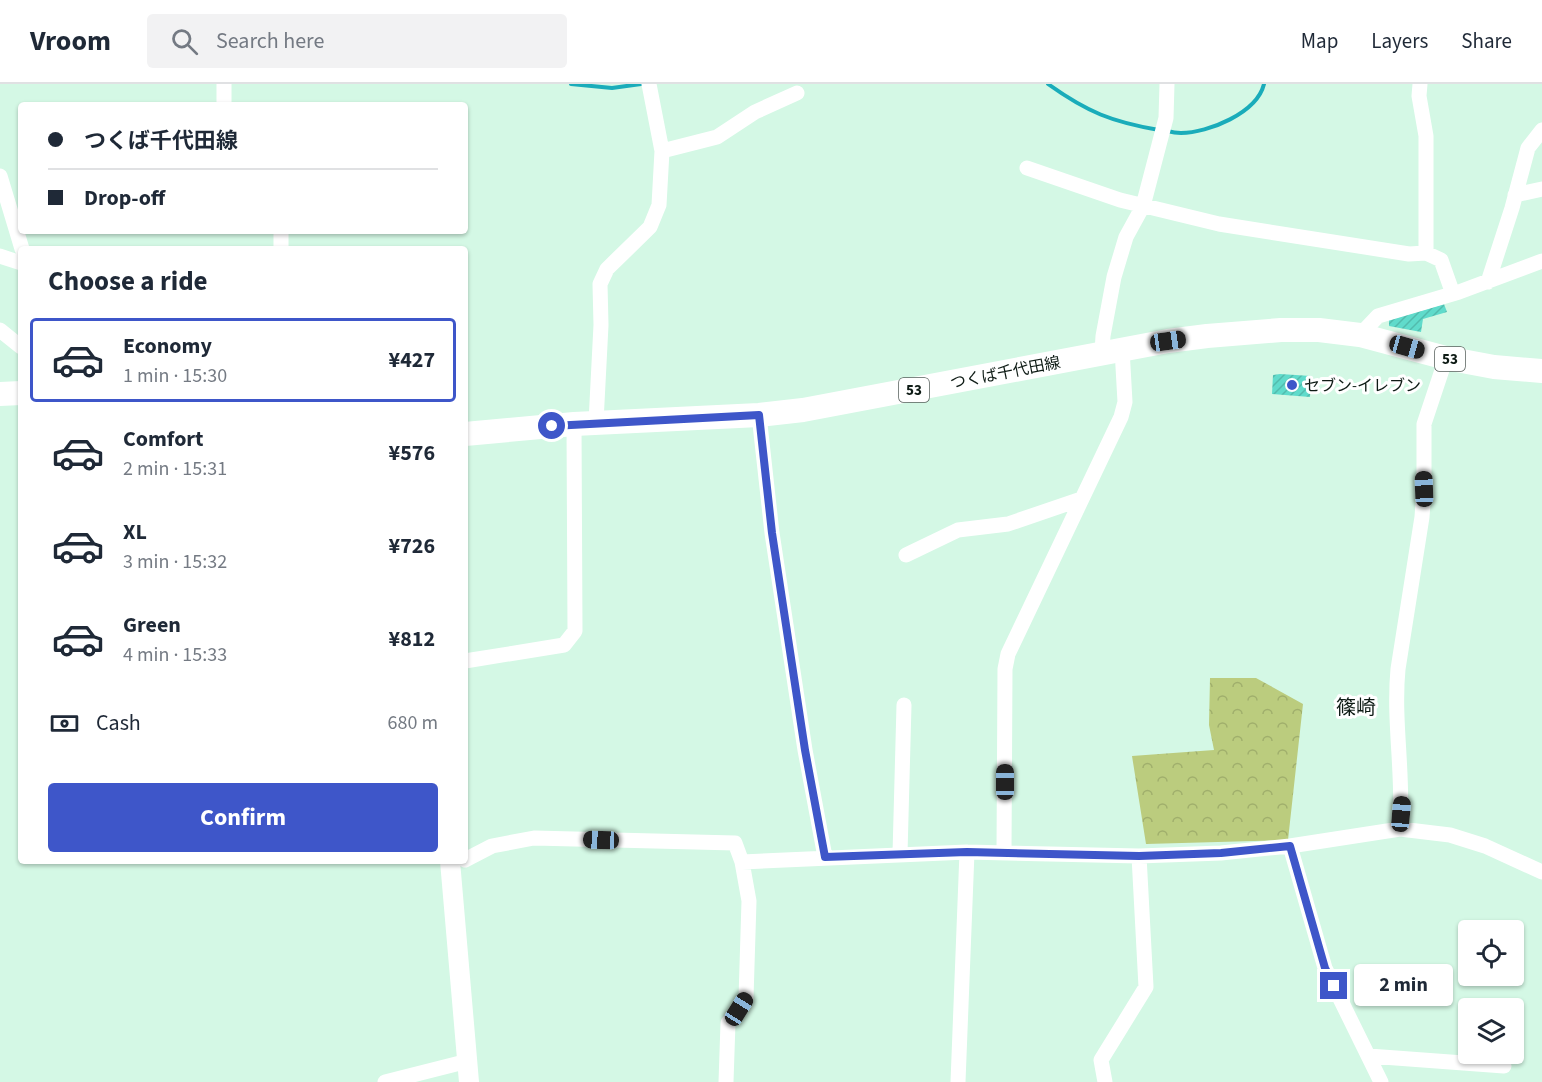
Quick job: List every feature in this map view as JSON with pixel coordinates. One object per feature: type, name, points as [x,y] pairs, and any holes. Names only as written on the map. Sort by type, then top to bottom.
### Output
[{"type":"main road","name":"つくば千代田線","points":[[468,434],[585,423],[759,415],[850,402],[1112,351],[1207,336],[1260,331],[1319,330],[1360,335],[1446,358],[1494,367],[1542,371]]},
{"type":"main road","points":[[0,394],[18,393]]},
{"type":"street","points":[[224,84],[224,102]]},
{"type":"street","points":[[468,661],[564,645],[575,631],[585,423],[601,325],[600,284],[607,270],[650,227],[659,205],[663,151],[650,84]]},
{"type":"street","points":[[1005,852],[1005,669],[1008,654],[1121,417],[1125,402],[1112,351],[1102,336],[1117,267],[1126,237],[1143,206],[1166,118],[1167,84]]},
{"type":"street","points":[[1420,84],[1419,96],[1426,136],[1426,253]]},
{"type":"street","points":[[663,151],[717,137],[755,111],[797,93]]},
{"type":"street","points":[[1488,282],[1528,148],[1542,130]]},
{"type":"street","points":[[1027,168],[1143,206],[1219,224],[1409,254],[1426,253],[1441,260],[1453,294]]},
{"type":"street","points":[[0,176],[21,246]]},
{"type":"street","points":[[1515,195],[1542,189]]},
{"type":"street","points":[[0,256],[18,262]]},
{"type":"street","points":[[1360,335],[1378,316],[1453,294],[1542,261]]},
{"type":"street","points":[[0,330],[18,345]]},
{"type":"street","points":[[1400,829],[1402,800],[1396,692],[1422,517],[1424,424],[1446,358]]},
{"type":"street","points":[[759,415],[772,533],[805,750],[825,857]]},
{"type":"street","points":[[906,555],[958,530],[1008,524],[1081,499]]},
{"type":"street","points":[[900,854],[904,705]]},
{"type":"street","points":[[742,862],[967,852],[1139,856],[1221,853],[1290,846],[1400,829],[1459,838],[1485,846],[1542,872]]},
{"type":"street","points":[[468,858],[492,846],[534,838],[735,843],[742,862],[749,901],[746,998],[728,1023],[726,1082]]},
{"type":"street","points":[[1290,846],[1325,968],[1382,1082]]},
{"type":"street","points":[[958,1082],[967,852]]},
{"type":"street","points":[[1105,1082],[1101,1060],[1146,987],[1139,856]]},
{"type":"street","points":[[457,864],[468,1082]]},
{"type":"street","points":[[1369,1056],[1504,1066]]},
{"type":"street","points":[[385,1082],[468,1061]]},
{"type":"green space","points":[[1210,678],[1256,678],[1303,704],[1288,840],[1146,844],[1132,756],[1214,750],[1209,725]]},
{"type":"building","points":[[1444,304],[1447,312],[1423,319],[1421,332],[1389,326],[1389,320]]},
{"type":"building","name":"セブン-イレブン","points":[[1273,375],[1311,376],[1310,397],[1272,394]]},
{"type":"waterway","points":[[571,84],[612,88],[641,84]]},
{"type":"waterway","points":[[1048,84],[1075,102],[1100,114],[1159,130]]},
{"type":"waterway","points":[[1167,131],[1192,132],[1230,119],[1252,104],[1264,84]]},
{"type":"place","name":"セブン-イレブン","points":[[1292,385]]},
{"type":"district","name":"篠崎","points":[[1356,707]]},
{"type":"route","points":[[552,426],[759,415],[772,533],[805,750],[825,857],[967,852],[1139,856],[1221,853],[1290,846],[1325,968],[1334,986]]}]
